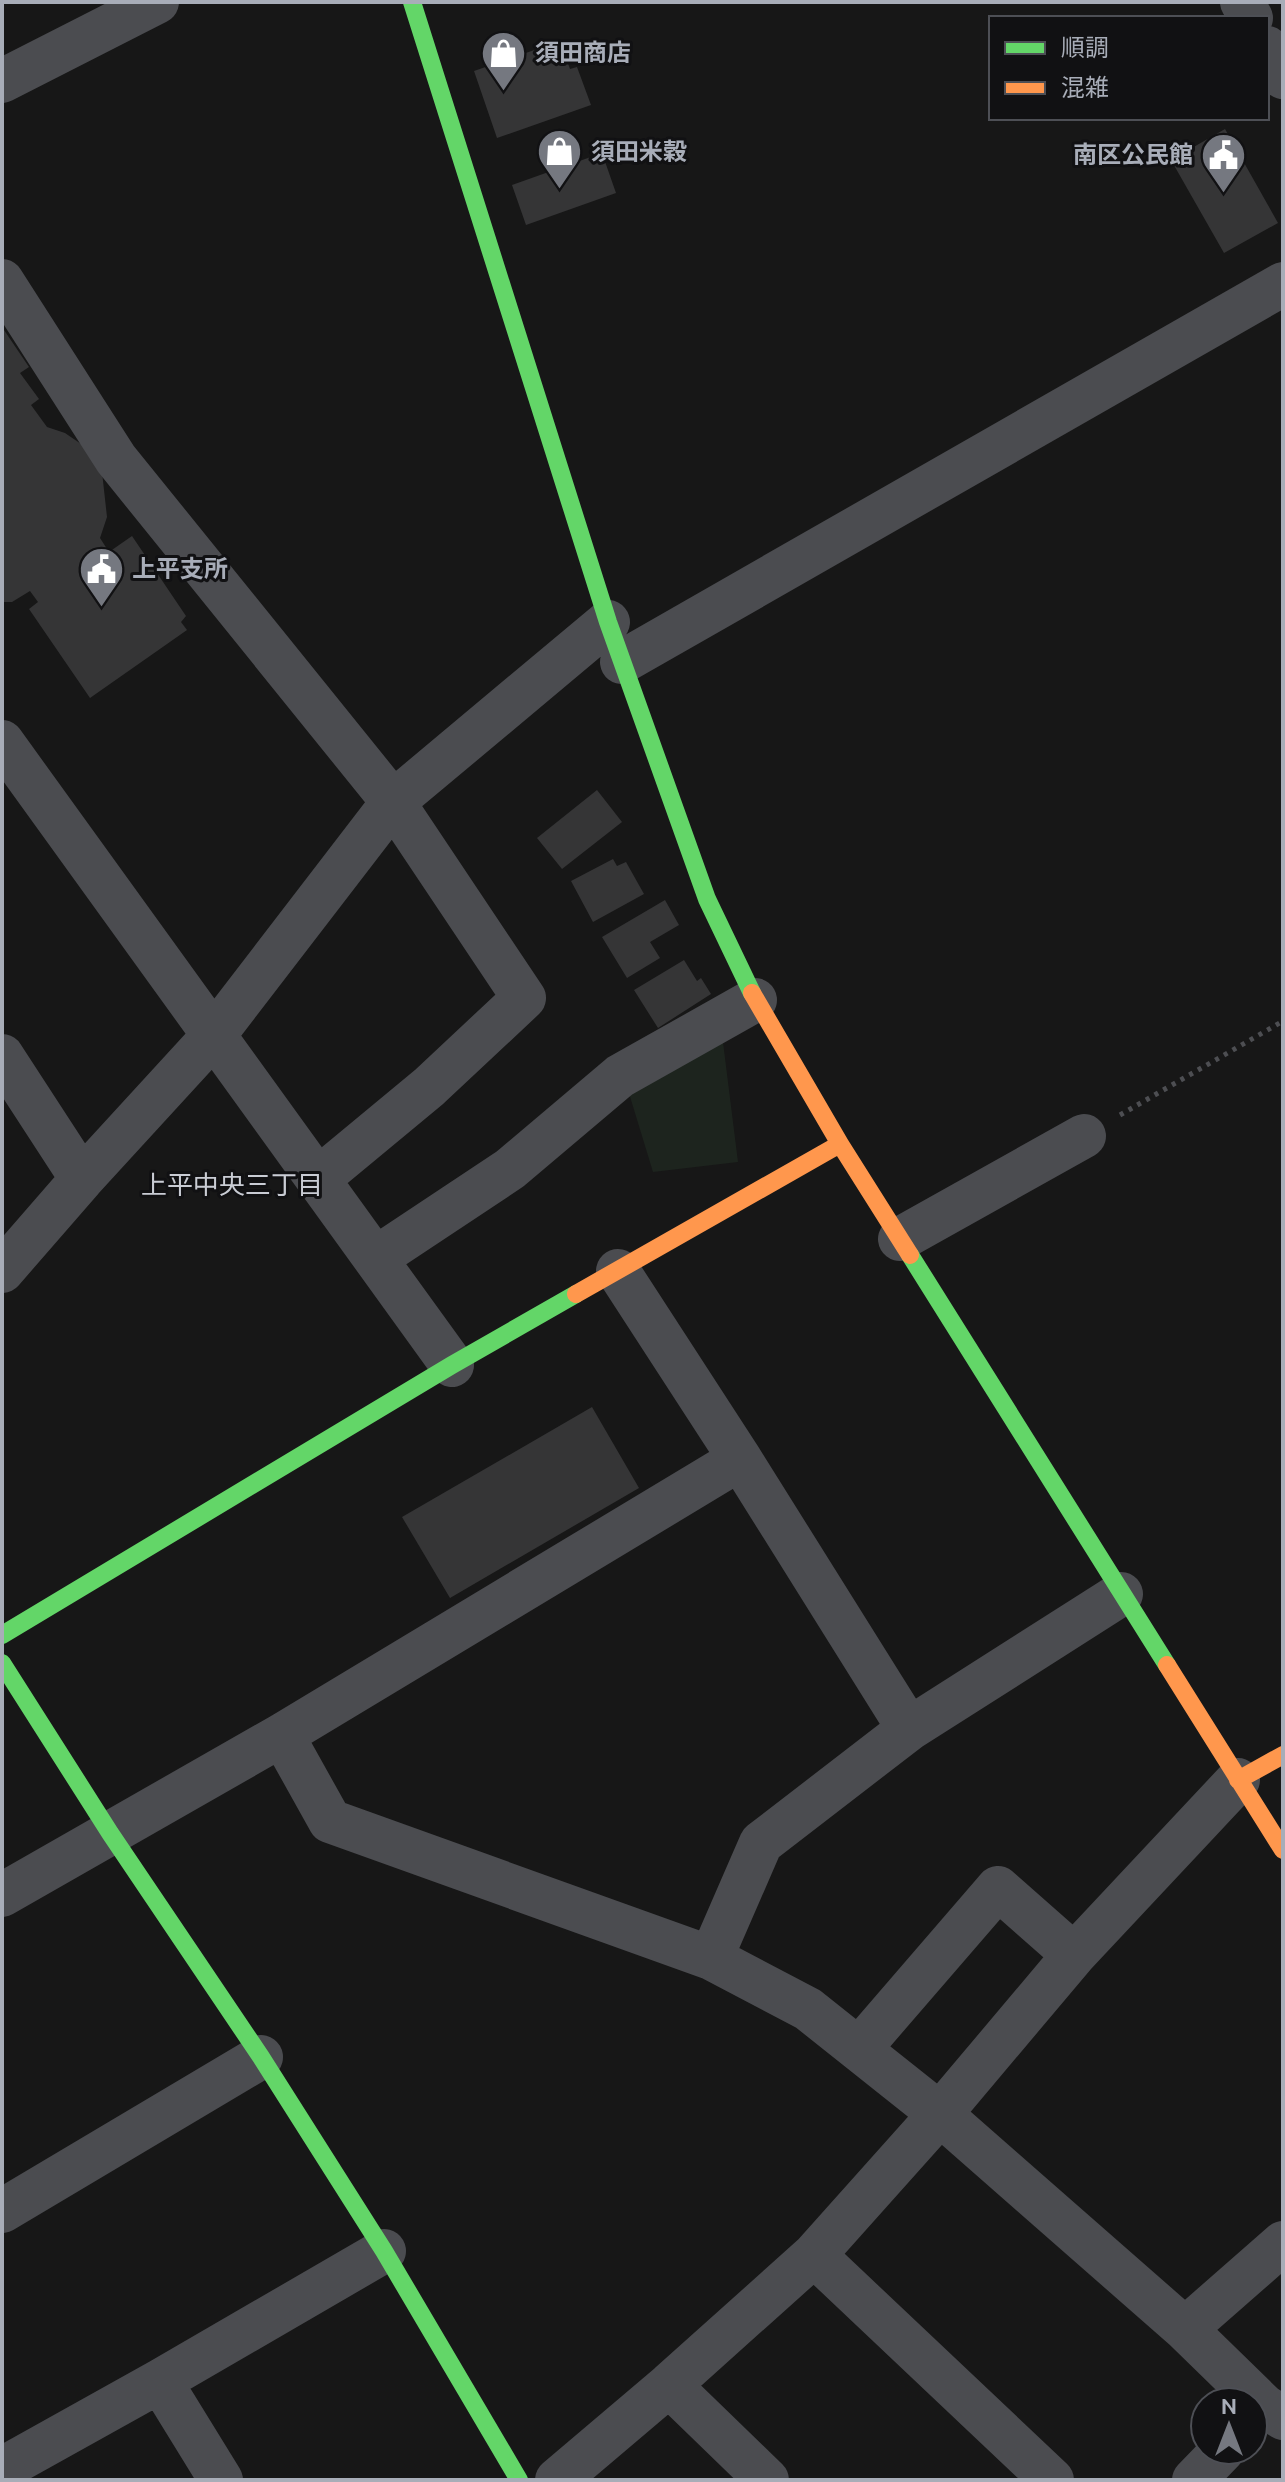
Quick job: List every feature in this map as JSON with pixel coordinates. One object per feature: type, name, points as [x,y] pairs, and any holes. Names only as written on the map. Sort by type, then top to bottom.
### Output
[{"type":"street","points":[[2,81],[104,14],[157,2]]},
{"type":"street","points":[[412,2],[615,642],[707,899],[755,1000],[840,1144],[1283,1850]]},
{"type":"street","points":[[1269,52],[1283,77]]},
{"type":"street","points":[[2,281],[116,459],[393,802],[524,998],[429,1087],[318,1179]]},
{"type":"street","points":[[2,1271],[214,1035],[393,802],[615,642],[1283,284]]},
{"type":"street","points":[[7,761],[214,1035],[452,1365]]},
{"type":"street","points":[[376,1258],[510,1169],[620,1076],[755,1000]]},
{"type":"street","points":[[2,1056],[82,1179]]},
{"type":"street","points":[[900,1239],[1084,1136]]},
{"type":"street","points":[[2,1635],[452,1365],[840,1144]]},
{"type":"street","points":[[618,1271],[909,1729]]},
{"type":"street","points":[[2,1895],[282,1735],[740,1459]]},
{"type":"street","points":[[711,1958],[761,1843],[909,1729],[1121,1594]]},
{"type":"street","points":[[2,1663],[110,1833],[261,2057],[384,2251],[519,2480]]},
{"type":"street","points":[[282,1735],[330,1821],[711,1958],[808,2009],[940,2114],[1185,2329],[1240,2386]]},
{"type":"street","points":[[557,2480],[814,2255],[940,2114],[1074,1955],[1238,1780],[1283,1755]]},
{"type":"street","points":[[859,2049],[998,1888],[1074,1955]]},
{"type":"street","points":[[2,2211],[261,2057]]},
{"type":"street","points":[[1185,2329],[1283,2243]]},
{"type":"street","points":[[2,2469],[384,2251]]},
{"type":"street","points":[[814,2255],[1052,2480]]},
{"type":"street","points":[[160,2381],[221,2480]]},
{"type":"street","points":[[669,2385],[767,2480]]},
{"type":"path","points":[[1084,1136],[1283,1021]]},
{"type":"shaded area","points":[[722,1034],[738,1162],[653,1172],[628,1090]]},
{"type":"building","points":[[560,41],[570,69],[577,67],[591,105],[497,138],[474,71]]},
{"type":"building","points":[[1225,129],[1278,223],[1224,253],[1171,160]]},
{"type":"building","points":[[602,153],[616,193],[526,225],[512,185]]},
{"type":"building","points":[[2,327],[29,367],[20,373],[39,399],[31,405],[47,427],[65,433],[87,448],[102,472],[107,517],[100,538],[109,552],[132,536],[186,616],[181,622],[187,630],[90,698],[29,609],[38,602],[30,591],[12,602],[2,602]]},
{"type":"building","points":[[597,790],[622,822],[562,869],[537,838]]},
{"type":"building","points":[[613,859],[617,866],[626,862],[644,894],[593,922],[571,881]]},
{"type":"building","points":[[665,900],[679,925],[650,942],[660,958],[627,978],[602,937]]},
{"type":"building","points":[[684,960],[697,981],[701,978],[711,994],[658,1028],[634,990]]},
{"type":"building","points":[[592,1407],[639,1488],[450,1598],[402,1517]]},
{"type":"traffic: fast","points":[[412,2],[608,622],[707,899],[752,993]]},
{"type":"traffic: fast","points":[[910,1255],[1167,1665]]},
{"type":"traffic: fast","points":[[2,1635],[576,1294]]},
{"type":"traffic: fast","points":[[2,1663],[110,1833],[261,2057],[384,2251],[519,2480]]},
{"type":"traffic: slow","points":[[752,993],[840,1144],[910,1255]]},
{"type":"traffic: slow","points":[[576,1294],[840,1144]]},
{"type":"traffic: slow","points":[[1167,1665],[1283,1850]]},
{"type":"traffic: slow","points":[[1238,1780],[1283,1755]]},
{"type":"place","name":"須田商店","points":[[504,92]]},
{"type":"place","name":"須田米穀","points":[[560,191]]},
{"type":"place","name":"南区公民館","points":[[1224,194]]},
{"type":"place","name":"上平支所","points":[[101,608]]},
{"type":"district","name":"上平中央三丁目","points":[[232,1185]]}]
